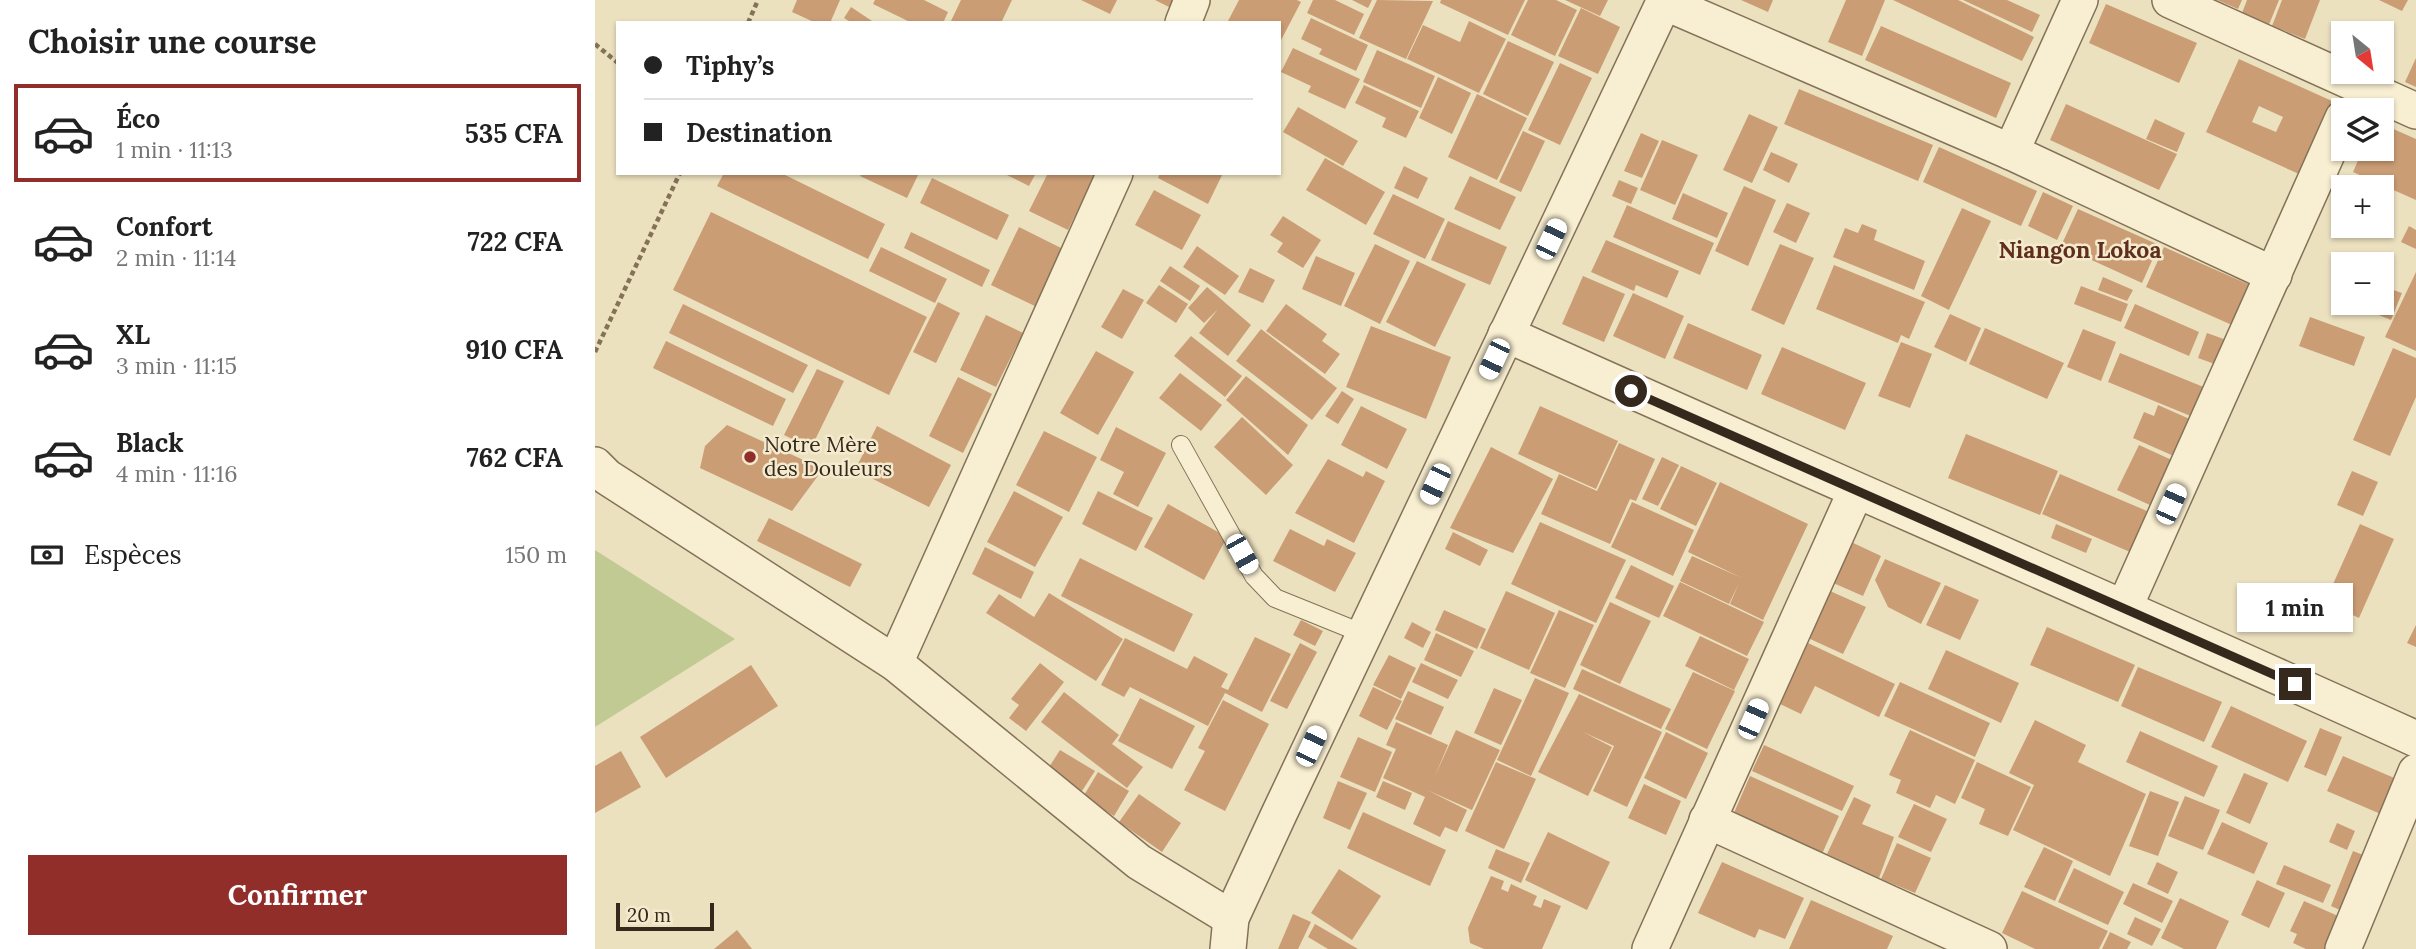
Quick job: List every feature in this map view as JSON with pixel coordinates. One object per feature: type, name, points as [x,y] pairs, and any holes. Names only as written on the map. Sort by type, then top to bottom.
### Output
[{"type":"street","points":[[1183,21],[1192,0]]},
{"type":"street","points":[[2011,152],[2080,0]]},
{"type":"street","points":[[2170,0],[2353,97],[2416,111]]},
{"type":"street","points":[[595,465],[607,477],[895,663],[1229,934],[1364,634],[1665,1],[2011,152],[2274,275]]},
{"type":"street","points":[[2125,606],[2331,145]]},
{"type":"street","points":[[895,663],[1114,175]]},
{"type":"street","points":[[1506,334],[1855,492],[2125,606],[2416,739]]},
{"type":"street","points":[[1650,949],[1855,492]]},
{"type":"street","points":[[2343,949],[2416,772]]},
{"type":"street","points":[[1707,820],[1989,949]]},
{"type":"lane","points":[[1181,445],[1254,576],[1275,598],[1364,634]]},
{"type":"path","points":[[749,21],[758,0]]},
{"type":"path","points":[[595,44],[616,62]]},
{"type":"path","points":[[595,352],[679,175]]},
{"type":"green space","points":[[595,550],[735,639],[595,727]]},
{"type":"building","points":[[797,0],[840,0],[831,21],[812,21],[792,12]]},
{"type":"building","points":[[875,0],[924,0],[948,12],[944,21],[908,21],[873,4]]},
{"type":"building","points":[[961,0],[1012,0],[1002,21],[951,21]]},
{"type":"building","points":[[1081,0],[1117,0],[1110,14]]},
{"type":"building","points":[[1155,0],[1180,0],[1175,10]]},
{"type":"building","points":[[1239,0],[1301,2],[1281,40],[1281,21],[1228,21]]},
{"type":"building","points":[[1313,0],[1335,0],[1364,14],[1354,35],[1307,13]]},
{"type":"building","points":[[1352,0],[1372,0],[1368,8]]},
{"type":"building","points":[[1377,0],[1433,1],[1406,59],[1359,38]]},
{"type":"building","points":[[1441,0],[1525,0],[1508,35],[1440,3]]},
{"type":"building","points":[[1528,0],[1556,0],[1577,10],[1555,56],[1511,35]]},
{"type":"building","points":[[1565,0],[1608,0],[1600,16]]},
{"type":"building","points":[[1741,0],[1773,0],[1768,12]]},
{"type":"building","points":[[1846,0],[1885,0],[1862,56],[1828,42]]},
{"type":"building","points":[[1893,0],[1958,0],[2034,37],[2022,61]]},
{"type":"building","points":[[1963,0],[2007,0],[2040,15],[2032,32]]},
{"type":"building","points":[[2217,0],[2242,0],[2238,9]]},
{"type":"building","points":[[2247,0],[2279,0],[2266,32],[2239,21]]},
{"type":"building","points":[[2282,0],[2320,0],[2305,39],[2272,26]]},
{"type":"building","points":[[2379,0],[2408,0],[2402,11]]},
{"type":"building","points":[[2106,4],[2197,43],[2179,83],[2089,43]]},
{"type":"building","points":[[851,7],[872,21],[849,21],[844,18]]},
{"type":"building","points":[[1581,8],[1620,27],[1598,74],[1558,56]]},
{"type":"building","points":[[1311,18],[1368,45],[1356,71],[1319,54],[1322,49],[1301,39]]},
{"type":"building","points":[[1469,21],[1506,39],[1479,93],[1407,59],[1423,25],[1460,42]]},
{"type":"building","points":[[1881,26],[2011,83],[1996,118],[1865,60]]},
{"type":"building","points":[[1508,41],[1554,62],[1528,116],[1483,94]]},
{"type":"building","points":[[1293,48],[1360,79],[1345,109],[1308,92],[1311,86],[1281,72]]},
{"type":"building","points":[[1377,50],[1435,76],[1421,108],[1363,82]]},
{"type":"building","points":[[2416,58],[2416,87],[2405,82]]},
{"type":"building","points":[[2239,59],[2331,101],[2299,174],[2206,132]],"holes":[[[2259,106],[2283,117],[2276,132],[2252,122]]]},
{"type":"building","points":[[1560,63],[1592,78],[1560,145],[1528,130]]},
{"type":"building","points":[[1438,77],[1471,93],[1452,134],[1419,118]]},
{"type":"building","points":[[1364,85],[1419,111],[1406,138],[1382,127],[1386,118],[1355,103]]},
{"type":"building","points":[[1799,89],[1933,145],[1918,181],[1784,124]]},
{"type":"building","points":[[1477,94],[1527,118],[1497,180],[1448,157]]},
{"type":"building","points":[[2066,104],[2177,154],[2159,190],[2050,140]]},
{"type":"building","points":[[1298,107],[1358,141],[1343,166],[1283,132]]},
{"type":"building","points":[[1749,114],[1778,127],[1752,183],[1723,170]]},
{"type":"building","points":[[2155,119],[2185,133],[2177,152],[2146,139]]},
{"type":"building","points":[[2394,129],[2416,139],[2416,200],[2394,190],[2394,175],[2360,175],[2353,172],[2358,161],[2394,161]]},
{"type":"building","points":[[1523,131],[1545,141],[1521,192],[1499,182]]},
{"type":"building","points":[[1641,133],[1659,141],[1642,178],[1624,171]]},
{"type":"building","points":[[1662,140],[1698,155],[1675,205],[1640,190]]},
{"type":"building","points":[[1939,147],[2037,191],[2021,226],[1923,182]]},
{"type":"building","points":[[1771,152],[1798,164],[1789,183],[1763,170]]},
{"type":"building","points":[[1325,158],[1385,192],[1366,225],[1306,190]]},
{"type":"building","points":[[1404,166],[1428,178],[1418,199],[1394,188]]},
{"type":"building","points":[[723,175],[785,175],[885,224],[868,259],[717,186]]},
{"type":"building","points":[[861,175],[918,175],[907,198]]},
{"type":"building","points":[[1007,175],[1035,175],[1029,186]]},
{"type":"building","points":[[1047,175],[1095,175],[1068,230],[1029,211]]},
{"type":"building","points":[[1159,175],[1222,175],[1208,204],[1158,178]]},
{"type":"building","points":[[1470,176],[1516,197],[1500,230],[1454,209]]},
{"type":"building","points":[[932,178],[1009,215],[997,240],[920,203]]},
{"type":"building","points":[[1619,180],[1638,188],[1631,204],[1612,196]]},
{"type":"building","points":[[1744,186],[1776,200],[1748,266],[1715,251]]},
{"type":"building","points":[[1154,190],[1201,215],[1182,250],[1135,225]]},
{"type":"building","points":[[2043,192],[2073,206],[2057,240],[2028,226]]},
{"type":"building","points":[[1683,193],[1728,213],[1717,238],[1672,219]]},
{"type":"building","points":[[1393,194],[1445,219],[1425,259],[1373,234]]},
{"type":"building","points":[[1787,203],[1810,213],[1796,243],[1773,232]]},
{"type":"building","points":[[1627,205],[1714,243],[1700,275],[1613,237]]},
{"type":"building","points":[[1962,208],[1991,221],[1949,310],[1921,296]]},
{"type":"building","points":[[2078,209],[2159,245],[2142,283],[2061,246]]},
{"type":"building","points":[[711,212],[927,317],[889,395],[673,290]]},
{"type":"building","points":[[1283,216],[1321,240],[1303,268],[1277,252],[1283,243],[1270,235]]},
{"type":"building","points":[[1448,221],[1507,247],[1490,285],[1431,260]]},
{"type":"building","points":[[1862,224],[1877,230],[1874,240],[1925,261],[1914,290],[1833,257],[1845,228],[1858,233]]},
{"type":"building","points":[[2409,226],[2416,230],[2416,249],[2401,242]]},
{"type":"building","points":[[1019,227],[1067,251],[1039,308],[991,285]]},
{"type":"building","points":[[911,232],[990,270],[982,287],[904,248]]},
{"type":"building","points":[[1606,240],[1679,271],[1667,298],[1636,285],[1634,291],[1591,272]]},
{"type":"building","points":[[1375,244],[1410,261],[1380,324],[1344,306]]},
{"type":"building","points":[[1780,244],[1814,258],[1784,325],[1751,310]]},
{"type":"building","points":[[1197,246],[1239,276],[1225,295],[1183,267]]},
{"type":"building","points":[[881,247],[947,279],[935,303],[869,271]]},
{"type":"building","points":[[2164,247],[2250,285],[2232,325],[2146,287]]},
{"type":"building","points":[[1316,256],[1355,273],[1341,306],[1302,289]]},
{"type":"building","points":[[1417,261],[1466,284],[1435,347],[1386,322]]},
{"type":"building","points":[[1834,265],[1925,302],[1909,339],[1901,335],[1898,343],[1816,309]]},
{"type":"building","points":[[1170,266],[1200,286],[1190,301],[1160,281]]},
{"type":"building","points":[[1250,268],[1275,280],[1263,303],[1238,292]]},
{"type":"building","points":[[2416,272],[2416,351],[2385,337]]},
{"type":"building","points":[[1583,276],[1625,294],[1604,342],[1562,324]]},
{"type":"building","points":[[2103,277],[2133,290],[2127,301],[2098,290]]},
{"type":"building","points":[[1159,285],[1188,304],[1176,323],[1146,303]]},
{"type":"building","points":[[2081,286],[2128,304],[2121,322],[2074,304]]},
{"type":"building","points":[[1207,287],[1251,325],[1228,356],[1199,333],[1218,309],[1204,323],[1188,308]]},
{"type":"building","points":[[1123,289],[1144,300],[1122,339],[1101,327]]},
{"type":"building","points":[[2394,290],[2402,293],[2394,313]]},
{"type":"building","points":[[1633,293],[1684,316],[1665,359],[1613,336]]},
{"type":"building","points":[[938,302],[960,313],[936,363],[913,352]]},
{"type":"building","points":[[683,304],[808,365],[793,393],[669,333]]},
{"type":"building","points":[[1286,304],[1327,334],[1322,341],[1340,354],[1325,374],[1266,331]]},
{"type":"building","points":[[2135,304],[2199,332],[2189,356],[2124,328]]},
{"type":"building","points":[[1950,314],[1981,328],[1966,362],[1934,347]]},
{"type":"building","points":[[986,315],[1023,333],[996,387],[960,370]]},
{"type":"building","points":[[2379,315],[2393,315],[2391,320]]},
{"type":"building","points":[[2310,317],[2365,337],[2354,366],[2299,346]]},
{"type":"building","points":[[1688,323],[1762,355],[1747,390],[1673,358]]},
{"type":"building","points":[[1371,326],[1451,357],[1426,419],[1346,387]]},
{"type":"building","points":[[1985,328],[2064,363],[2047,399],[1969,364]]},
{"type":"building","points":[[1261,329],[1337,388],[1312,420],[1236,361]]},
{"type":"building","points":[[2083,329],[2116,342],[2101,381],[2067,367]]},
{"type":"building","points":[[2207,333],[2232,342],[2223,367],[2198,358]]},
{"type":"building","points":[[1191,336],[1242,376],[1225,397],[1174,356]]},
{"type":"building","points":[[666,341],[786,399],[773,426],[653,368]]},
{"type":"building","points":[[1901,342],[1932,354],[1910,408],[1878,396]]},
{"type":"building","points":[[1782,347],[1866,383],[1845,430],[1761,394]]},
{"type":"building","points":[[2393,348],[2416,358],[2416,397],[2390,456],[2353,440]]},
{"type":"building","points":[[1096,351],[1134,372],[1098,435],[1060,413]]},
{"type":"building","points":[[2120,353],[2206,388],[2193,417],[2108,382]]},
{"type":"building","points":[[817,369],[844,381],[811,448],[784,435]]},
{"type":"building","points":[[1180,373],[1222,405],[1201,431],[1159,398]]},
{"type":"building","points":[[1246,376],[1308,425],[1288,455],[1226,400]]},
{"type":"building","points":[[958,377],[992,394],[963,453],[929,436]]},
{"type":"building","points":[[1342,391],[1354,399],[1338,424],[1325,416]]},
{"type":"building","points":[[2158,405],[2192,420],[2176,457],[2133,438],[2144,412],[2154,416]]},
{"type":"building","points":[[1361,406],[1407,429],[1387,469],[1341,445]]},
{"type":"building","points":[[1540,406],[1618,441],[1596,489],[1518,454]]},
{"type":"building","points":[[1242,417],[1293,465],[1266,495],[1214,447]]},
{"type":"building","name":"Notre Mère des Douleurs","points":[[727,425],[823,469],[792,511],[700,468],[705,446]]},
{"type":"building","points":[[877,426],[951,465],[929,507],[855,470]]},
{"type":"building","points":[[1116,427],[1166,453],[1138,507],[1113,494],[1124,472],[1100,460]]},
{"type":"building","points":[[1044,431],[1097,457],[1069,512],[1016,485]]},
{"type":"building","points":[[1966,434],[2058,471],[2040,515],[1948,478]]},
{"type":"building","points":[[1619,443],[1655,459],[1636,501],[1630,499],[1610,544],[1541,514],[1559,474],[1597,491]]},
{"type":"building","points":[[2139,445],[2174,461],[2152,506],[2117,490]]},
{"type":"building","points":[[1491,447],[1553,479],[1513,553],[1450,528]]},
{"type":"building","points":[[1662,457],[1679,465],[1658,506],[1642,499]]},
{"type":"building","points":[[1328,459],[1363,477],[1366,471],[1385,481],[1354,543],[1295,513]]},
{"type":"building","points":[[1681,466],[1717,483],[1696,526],[1660,509]]},
{"type":"building","points":[[2352,471],[2378,482],[2363,516],[2337,505]]},
{"type":"building","points":[[2060,474],[2147,511],[2130,552],[2042,514]]},
{"type":"building","points":[[1720,482],[1808,524],[1763,620],[1730,604],[1739,583],[1729,604],[1680,581],[1692,556],[1742,578],[1688,552]]},
{"type":"building","points":[[1014,491],[1063,517],[1035,567],[987,542]]},
{"type":"building","points":[[1098,491],[1153,518],[1136,551],[1082,524]]},
{"type":"building","points":[[1632,502],[1694,530],[1673,576],[1611,547]]},
{"type":"building","points":[[1168,504],[1227,537],[1204,580],[1144,547]]},
{"type":"building","points":[[769,518],[862,564],[850,587],[757,541]]},
{"type":"building","points":[[1540,522],[1626,560],[1596,623],[1511,584]]},
{"type":"building","points":[[2056,524],[2092,539],[2086,553],[2051,538]]},
{"type":"building","points":[[2360,524],[2394,539],[2359,618],[2325,602]]},
{"type":"building","points":[[1290,529],[1324,546],[1327,539],[1356,553],[1335,592],[1273,561]]},
{"type":"building","points":[[1453,532],[1488,550],[1480,566],[1445,549]]},
{"type":"building","points":[[1849,541],[1881,556],[1863,596],[1831,582]]},
{"type":"building","points":[[985,547],[1034,572],[1021,599],[972,574]]},
{"type":"building","points":[[1080,558],[1193,614],[1174,652],[1061,596]]},
{"type":"building","points":[[1885,559],[1941,583],[1921,624],[1888,607],[1875,580]]},
{"type":"building","points":[[1631,565],[1674,586],[1659,618],[1615,598]]},
{"type":"building","points":[[1680,582],[1764,622],[1747,656],[1663,616]]},
{"type":"building","points":[[1945,585],[1979,600],[1960,640],[1926,625]]},
{"type":"building","points":[[1506,591],[1555,613],[1529,670],[1480,648]]},
{"type":"building","points":[[1830,591],[1866,607],[1843,654],[1808,638]]},
{"type":"building","points":[[1049,593],[1123,639],[1096,681],[986,613],[999,594],[1034,617]]},
{"type":"building","points":[[1610,602],[1651,621],[1620,684],[1580,665]]},
{"type":"building","points":[[1444,610],[1486,629],[1477,649],[1435,630]]},
{"type":"building","points":[[1559,610],[1594,625],[1565,688],[1530,673]]},
{"type":"building","points":[[1301,620],[1323,631],[1315,646],[1293,635]]},
{"type":"building","points":[[1412,622],[1431,632],[1423,648],[1404,638]]},
{"type":"building","points":[[2416,625],[2416,647],[2407,643]]},
{"type":"building","points":[[2047,627],[2135,665],[2118,702],[2030,665]]},
{"type":"building","points":[[1436,633],[1474,651],[1461,677],[1424,660]]},
{"type":"building","points":[[1700,636],[1749,659],[1734,690],[1685,666]]},
{"type":"building","points":[[1255,637],[1291,654],[1262,712],[1225,693],[1208,726],[1130,687],[1124,697],[1101,685],[1125,638],[1187,669],[1194,656],[1228,674],[1221,687],[1228,690]]},
{"type":"building","points":[[1300,643],[1317,652],[1287,709],[1270,701]]},
{"type":"building","points":[[1808,643],[1895,684],[1879,717],[1815,686],[1801,714],[1780,704]]},
{"type":"building","points":[[1946,650],[2019,683],[2001,723],[1928,689]]},
{"type":"building","points":[[1389,655],[1416,668],[1401,699],[1373,685]]},
{"type":"building","points":[[1040,663],[1064,682],[1026,731],[1009,718],[1019,705],[1011,699]]},
{"type":"building","points":[[1421,663],[1458,680],[1448,699],[1412,682]]},
{"type":"building","points":[[751,665],[778,706],[666,778],[640,737]]},
{"type":"building","points":[[2138,667],[2222,702],[2204,742],[2121,706]]},
{"type":"building","points":[[1582,669],[1671,709],[1661,729],[1573,689]]},
{"type":"building","points":[[1693,672],[1735,691],[1707,749],[1665,729]]},
{"type":"building","points":[[1535,678],[1569,693],[1531,776],[1497,760]]},
{"type":"building","points":[[1900,682],[1990,723],[1975,757],[1884,716]]},
{"type":"building","points":[[1373,687],[1402,701],[1387,730],[1359,716]]},
{"type":"building","points":[[1494,688],[1522,700],[1501,745],[1474,733]]},
{"type":"building","points":[[1408,691],[1444,707],[1431,735],[1395,719]]},
{"type":"building","points":[[1064,692],[1119,735],[1112,744],[1143,767],[1127,788],[1041,722]]},
{"type":"building","points":[[1579,694],[1662,732],[1627,807],[1593,791],[1614,746],[1583,732],[1612,747],[1588,796],[1538,772]]},
{"type":"building","points":[[1140,698],[1195,726],[1172,769],[1118,741]]},
{"type":"building","points":[[1223,700],[1269,724],[1225,811],[1184,790],[1205,751],[1198,748]]},
{"type":"building","points":[[2231,706],[2307,741],[2288,782],[2211,747]]},
{"type":"building","points":[[2035,720],[2086,745],[2078,762],[2146,794],[2110,876],[2013,830],[2034,785],[2009,773]]},
{"type":"building","points":[[1396,722],[1448,745],[1435,776],[1456,730],[1500,750],[1472,810],[1427,790],[1467,810],[1457,832],[1445,827],[1440,837],[1413,824],[1425,797],[1383,778],[1396,749],[1386,745]]},
{"type":"building","points":[[2320,728],[2342,737],[2326,776],[2304,767]]},
{"type":"building","points":[[1910,730],[1975,760],[1955,804],[1936,795],[1930,808],[1896,793],[1901,780],[1889,775]]},
{"type":"building","points":[[2140,731],[2218,766],[2204,797],[2126,762]]},
{"type":"building","points":[[1666,732],[1708,753],[1686,799],[1644,778]]},
{"type":"building","points":[[1358,737],[1392,752],[1375,792],[1340,777]]},
{"type":"building","points":[[1764,745],[1854,786],[1842,811],[1752,771]]},
{"type":"building","points":[[1060,750],[1095,771],[1078,797],[1044,775]]},
{"type":"building","points":[[621,751],[641,787],[595,813],[595,766]]},
{"type":"building","points":[[2343,756],[2399,780],[2383,815],[2327,791]]},
{"type":"building","points":[[1496,762],[1536,779],[1504,849],[1465,831]]},
{"type":"building","points":[[1977,762],[2031,787],[2008,836],[1979,824],[1985,809],[1961,798]]},
{"type":"building","points":[[1098,772],[1129,791],[1114,816],[1083,797]]},
{"type":"building","points":[[2244,773],[2268,783],[2250,824],[2226,813]]},
{"type":"building","points":[[1750,776],[1839,816],[1822,854],[1733,815]]},
{"type":"building","points":[[1338,781],[1367,793],[1350,830],[1323,818]]},
{"type":"building","points":[[1383,781],[1412,793],[1405,810],[1376,797]]},
{"type":"building","points":[[1644,784],[1681,801],[1666,835],[1628,818]]},
{"type":"building","points":[[2150,791],[2179,802],[2158,856],[2129,846]]},
{"type":"building","points":[[1139,794],[1181,823],[1162,852],[1119,822]]},
{"type":"building","points":[[2185,796],[2220,810],[2203,850],[2168,836]]},
{"type":"building","points":[[1854,797],[1871,805],[1862,824],[1894,837],[1879,878],[1827,854]]},
{"type":"building","points":[[1914,804],[1947,819],[1931,852],[1898,837]]},
{"type":"building","points":[[1363,812],[1446,850],[1430,886],[1347,848]]},
{"type":"building","points":[[2222,822],[2268,843],[2254,874],[2207,854]]},
{"type":"building","points":[[2337,823],[2355,831],[2347,850],[2329,842]]},
{"type":"building","points":[[1548,832],[1610,862],[1587,910],[1525,880]]},
{"type":"building","points":[[1897,843],[1931,858],[1915,893],[1881,879]]},
{"type":"building","points":[[2044,847],[2073,861],[2055,901],[2024,887]]},
{"type":"building","points":[[1496,849],[1530,863],[1521,883],[1488,868]]},
{"type":"building","points":[[2353,851],[2371,858],[2349,914],[2331,906]]},
{"type":"building","points":[[1722,862],[1804,898],[1785,939],[1759,929],[1755,938],[1698,913]]},
{"type":"building","points":[[2157,862],[2178,872],[2168,894],[2147,884]]},
{"type":"building","points":[[2284,865],[2331,885],[2323,903],[2276,884]]},
{"type":"building","points":[[2074,868],[2124,892],[2108,925],[2058,902]]},
{"type":"building","points":[[1339,869],[1381,896],[1352,940],[1311,913]]},
{"type":"building","points":[[1491,876],[1504,881],[1501,889],[1508,892],[1511,884],[1537,896],[1533,905],[1541,908],[1544,899],[1561,906],[1542,949],[1484,949],[1470,943],[1468,928]]},
{"type":"building","points":[[2257,880],[2285,893],[2269,928],[2241,915]]},
{"type":"building","points":[[2133,883],[2173,901],[2162,923],[2123,904]]},
{"type":"building","points":[[2022,891],[2108,931],[2099,949],[2035,949],[2002,933]]},
{"type":"building","points":[[2180,898],[2229,921],[2216,949],[2184,949],[2161,938]]},
{"type":"building","points":[[1811,900],[1893,936],[1887,949],[1789,949]]},
{"type":"building","points":[[2304,901],[2345,919],[2332,949],[2306,949],[2293,943],[2297,934],[2290,931]]},
{"type":"building","points":[[1293,914],[1311,922],[1298,949],[1278,949]]},
{"type":"building","points":[[2135,917],[2161,929],[2152,946],[2127,934]]},
{"type":"building","points":[[1315,924],[1358,949],[1328,949],[1308,937]]},
{"type":"building","points":[[737,930],[752,949],[714,949]]},
{"type":"building","points":[[2110,932],[2131,942],[2127,949],[2102,949]]},
{"type":"place","name":"Notre Mère des Douleurs","points":[[750,457]]},
{"type":"district","name":"Niangon Lokoa","points":[[2080,250]]},
{"type":"route","points":[[1631,391],[1855,492],[2125,606],[2295,684]]}]
